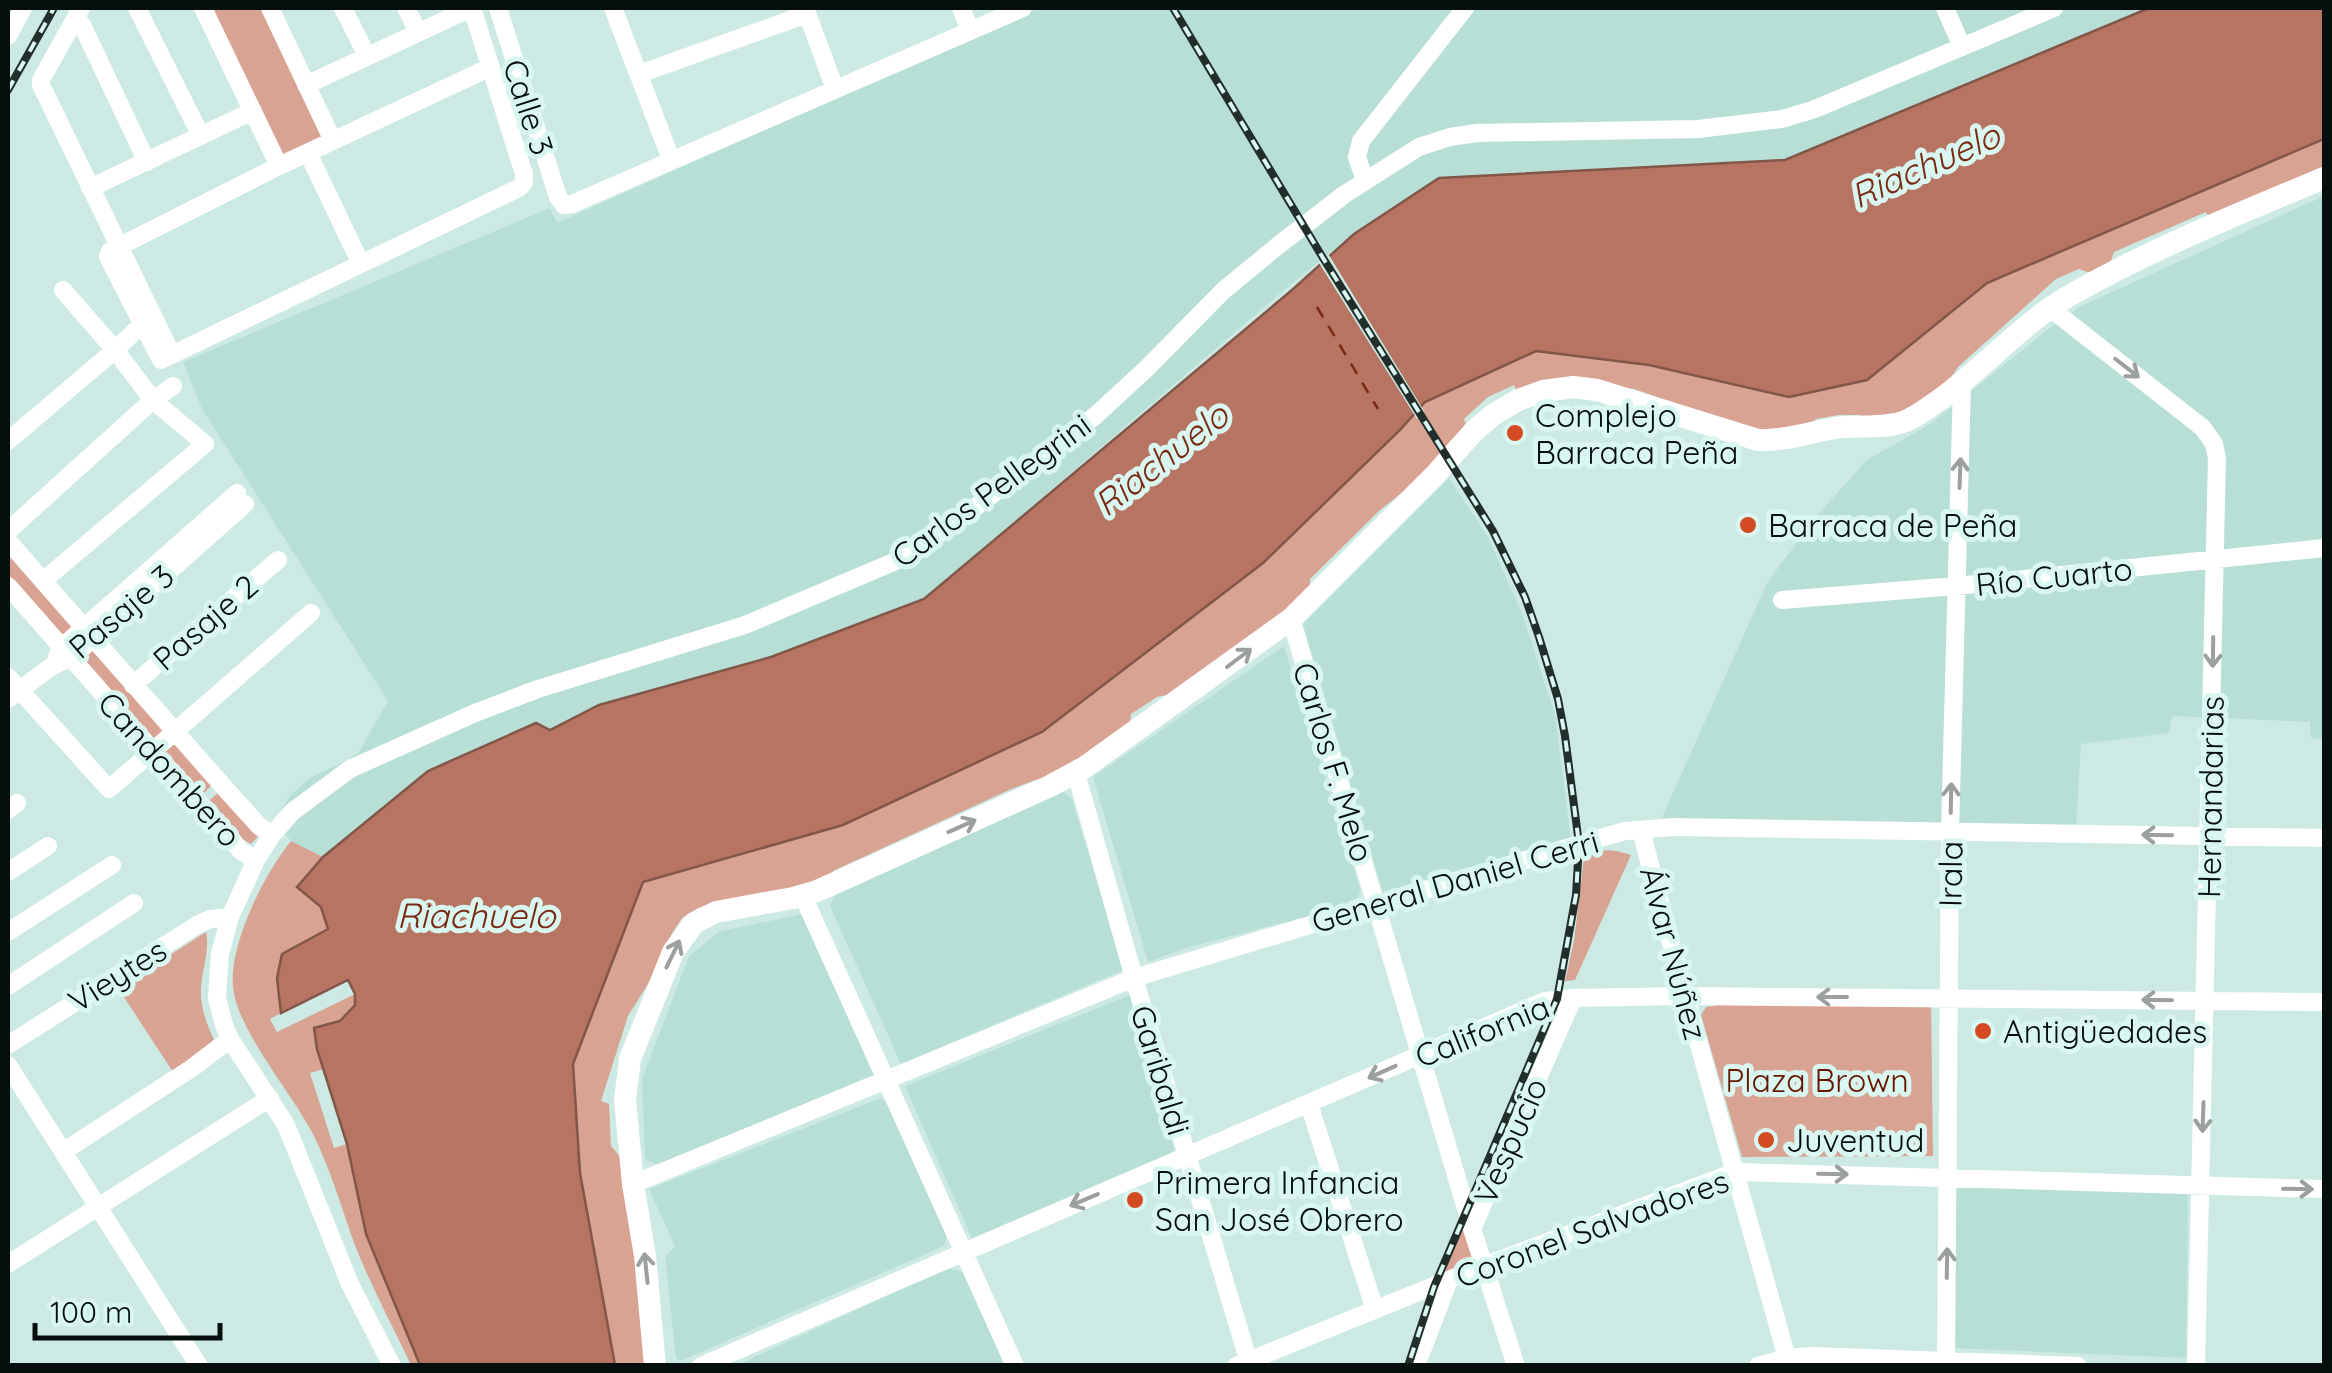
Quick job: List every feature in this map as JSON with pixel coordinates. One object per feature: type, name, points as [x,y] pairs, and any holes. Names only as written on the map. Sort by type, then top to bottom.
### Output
[{"type":"main road","points":[[655,1366],[626,1076],[673,952],[689,928],[708,915],[803,896],[1076,773],[1291,619],[1475,430],[1500,410],[1531,394],[1573,387],[1598,390],[1742,436],[1767,440],[1847,426],[1900,423],[1918,416],[1962,383],[2050,308],[2170,244],[2324,178]]},
{"type":"street","points":[[8,36],[23,8]]},
{"type":"street","points":[[138,8],[201,136]]},
{"type":"street","points":[[204,8],[279,166]]},
{"type":"street","points":[[270,8],[332,142]]},
{"type":"street","points":[[343,8],[367,56]]},
{"type":"street","points":[[406,8],[418,32]]},
{"type":"street","points":[[306,85],[472,8],[491,67],[524,174],[524,183],[171,353],[108,257],[110,251],[279,166],[491,67]]},
{"type":"street","name":"Calle 3","points":[[498,8],[564,206],[671,159]]},
{"type":"street","points":[[613,8],[671,159],[1023,8]]},
{"type":"street","points":[[961,8],[970,30]]},
{"type":"street","points":[[1366,181],[1357,157],[1361,142],[1465,8]]},
{"type":"street","points":[[1945,8],[1962,47]]},
{"type":"street","name":"Carlos Pellegrini","points":[[392,1366],[350,1284],[301,1159],[270,1098],[230,1039],[220,1014],[216,979],[230,918],[256,860],[292,812],[350,770],[475,713],[538,689],[727,631],[896,561],[948,528],[1095,416],[1224,290],[1280,244],[1419,147],[1450,137],[1510,131],[1698,129],[1782,120],[2054,8]]},
{"type":"street","points":[[640,74],[806,9],[835,89]]},
{"type":"street","points":[[79,12],[82,27],[148,162]]},
{"type":"street","points":[[79,12],[40,85],[118,246]]},
{"type":"street","points":[[90,188],[253,111]]},
{"type":"street","points":[[308,153],[361,264]]},
{"type":"street","points":[[43,581],[205,444],[154,400],[63,290]]},
{"type":"street","name":"Hernandarias","points":[[2050,308],[2193,419],[2212,439],[2216,450],[2196,1366]]},
{"type":"street","points":[[8,442],[149,322]]},
{"type":"street","name":"Irala","points":[[1946,1363],[1950,832],[1962,383]]},
{"type":"street","points":[[8,531],[173,386]]},
{"type":"street","name":"Pasaje 3","points":[[14,695],[241,499]]},
{"type":"street","name":"Candombero","points":[[8,541],[259,826],[272,835]]},
{"type":"street","name":"Río Cuarto","points":[[1782,600],[2324,548]]},
{"type":"street","name":"Pasaje 2","points":[[133,685],[278,560]]},
{"type":"street","name":"Candombero","points":[[8,586],[241,851],[256,860]]},
{"type":"street","points":[[8,676],[14,695],[109,790],[312,613]]},
{"type":"street","name":"Carlos F. Melo","points":[[1291,619],[1516,1366]]},
{"type":"street","name":"Garibaldi","points":[[1076,773],[1245,1364]]},
{"type":"street","points":[[200,804],[222,784]]},
{"type":"street","name":"General Daniel Cerri","points":[[634,1184],[1134,978],[1579,844],[1640,830],[1673,827],[2324,838]]},
{"type":"street","name":"Álvar Núñez","points":[[1640,830],[1788,1362]]},
{"type":"street","points":[[8,872],[48,846]]},
{"type":"street","points":[[8,932],[112,865]]},
{"type":"street","points":[[803,896],[1016,1366]]},
{"type":"street","points":[[8,986],[134,903]]},
{"type":"street","name":"Vieytes","points":[[8,1045],[196,924],[230,918]]},
{"type":"street","name":"California","points":[[701,1366],[1534,1004],[1554,999],[1949,997],[2324,1002]]},
{"type":"street","name":"Vespucio","points":[[1472,1229],[1573,998]]},
{"type":"street","points":[[64,1151],[230,1039]]},
{"type":"street","points":[[8,1065],[199,1366]]},
{"type":"street","points":[[8,1264],[270,1098]]},
{"type":"street","points":[[1309,1104],[1375,1310]]},
{"type":"street","name":"Coronel Salvadores","points":[[1245,1364],[1484,1266],[1736,1172],[2324,1189]]},
{"type":"street","points":[[1416,1366],[1449,1280]]},
{"type":"street","points":[[1758,1366],[1813,1356],[2078,1366]]},
{"type":"shaded area","points":[[1038,8],[2149,8],[1785,160],[1439,178],[1354,234],[1290,285],[924,599],[771,657],[599,705],[550,730],[535,723],[428,771],[323,857],[291,841],[274,821],[290,796],[311,777],[359,752],[388,701],[202,409],[183,362],[550,208],[557,223]]},
{"type":"shaded area","points":[[2324,196],[2324,739],[2311,738],[2310,722],[2172,716],[2169,733],[2081,744],[2076,827],[1660,822],[1767,583],[1815,518],[1867,460],[1932,423],[2081,306]]},
{"type":"shaded area","points":[[1449,478],[1488,537],[1522,613],[1555,714],[1571,839],[1383,892],[1303,624]]},
{"type":"shaded area","points":[[1284,646],[1361,891],[1357,898],[1305,917],[1148,962],[1093,777]]},
{"type":"shaded area","points":[[1062,792],[1071,797],[1123,970],[901,1064],[830,906],[834,896]]},
{"type":"shaded area","points":[[803,914],[875,1074],[676,1158],[655,1164],[645,1159],[642,1079],[689,956],[720,931]]},
{"type":"shaded area","points":[[1130,995],[1175,1152],[972,1238],[905,1086]]},
{"type":"shaded area","points":[[881,1098],[892,1106],[947,1236],[944,1246],[680,1361],[676,1358],[665,1257],[675,1246],[649,1189]]},
{"type":"shaded area","points":[[1956,1180],[2188,1186],[2186,1358],[1953,1348]]},
{"type":"shaded area","points":[[947,1268],[963,1272],[1007,1366],[735,1366]]},
{"type":"green space","points":[[210,8],[265,8],[327,137],[283,158]]},
{"type":"green space","points":[[2324,138],[2324,169],[2209,218],[2206,212],[2114,252],[2110,264],[2093,274],[2079,269],[2056,279],[1958,367],[1940,394],[1914,411],[1862,420],[1860,415],[1839,415],[1777,431],[1747,428],[1634,389],[1598,384],[1517,393],[1514,385],[1488,397],[1464,419],[1466,424],[1422,477],[1380,510],[1310,579],[1310,591],[1175,693],[1157,697],[1131,714],[1130,725],[1046,783],[1035,780],[1009,790],[833,871],[830,881],[698,908],[682,918],[671,935],[664,958],[628,1016],[601,1101],[609,1104],[611,1146],[622,1159],[650,1365],[615,1365],[580,1173],[573,1064],[643,882],[843,825],[1263,563],[1425,402],[1536,351],[1649,365],[1867,380],[1987,283]]},
{"type":"green space","points":[[8,550],[77,627],[65,639],[8,575]]},
{"type":"green space","points":[[94,646],[167,728],[155,740],[81,658]]},
{"type":"green space","points":[[173,738],[215,782],[203,794],[161,749]]},
{"type":"green space","points":[[222,789],[260,834],[251,844],[210,800]]},
{"type":"green space","points":[[291,841],[323,857],[298,887],[321,907],[328,930],[277,978],[281,1013],[270,1019],[277,1032],[355,994],[355,1005],[317,1049],[324,1069],[310,1073],[334,1148],[347,1144],[366,1234],[420,1365],[411,1365],[369,1278],[313,1134],[255,1042],[237,1004],[233,970],[242,931],[260,890]]},
{"type":"green space","points":[[1606,850],[1631,855],[1575,980],[1565,981],[1584,858]]},
{"type":"green space","points":[[206,932],[201,995],[215,1042],[173,1072],[118,988]]},
{"type":"green space","name":"Plaza Brown","points":[[1931,1002],[1933,1156],[1742,1157],[1701,1015],[1706,1007]]},
{"type":"green space","points":[[1466,1208],[1483,1266],[1434,1287]]},
{"type":"water","name":"Riachuelo","points":[[2149,8],[2324,8],[2324,139],[1987,283],[1867,380],[1789,397],[1649,365],[1536,351],[1425,402],[1263,563],[1042,732],[843,825],[643,882],[573,1064],[580,1173],[615,1365],[420,1365],[366,1234],[347,1144],[317,1049],[314,1028],[340,1021],[355,1005],[355,994],[348,980],[281,1013],[277,978],[282,954],[328,929],[321,907],[297,887],[323,857],[428,771],[536,723],[550,730],[599,705],[771,657],[924,599],[1354,234],[1439,178],[1785,160]]},
{"type":"pier","points":[[1329,255],[1424,411],[1417,419],[1319,263]]},
{"type":"ferry route","points":[[1317,307],[1378,409]]},
{"type":"railway","points":[[8,90],[54,8]]},
{"type":"railway","points":[[1173,8],[1493,531],[1525,597],[1558,699],[1565,736],[1579,844],[1576,895],[1557,999],[1434,1287],[1408,1366]]},
{"type":"place","name":"Complejo Barraca Peña","points":[[1515,433]]},
{"type":"place","name":"Barraca de Peña","points":[[1748,525]]},
{"type":"place","name":"Antigüedades","points":[[1983,1031]]},
{"type":"place","name":"Juventud","points":[[1766,1140]]},
{"type":"place","name":"Primera Infancia San José Obrero","points":[[1135,1200]]}]
